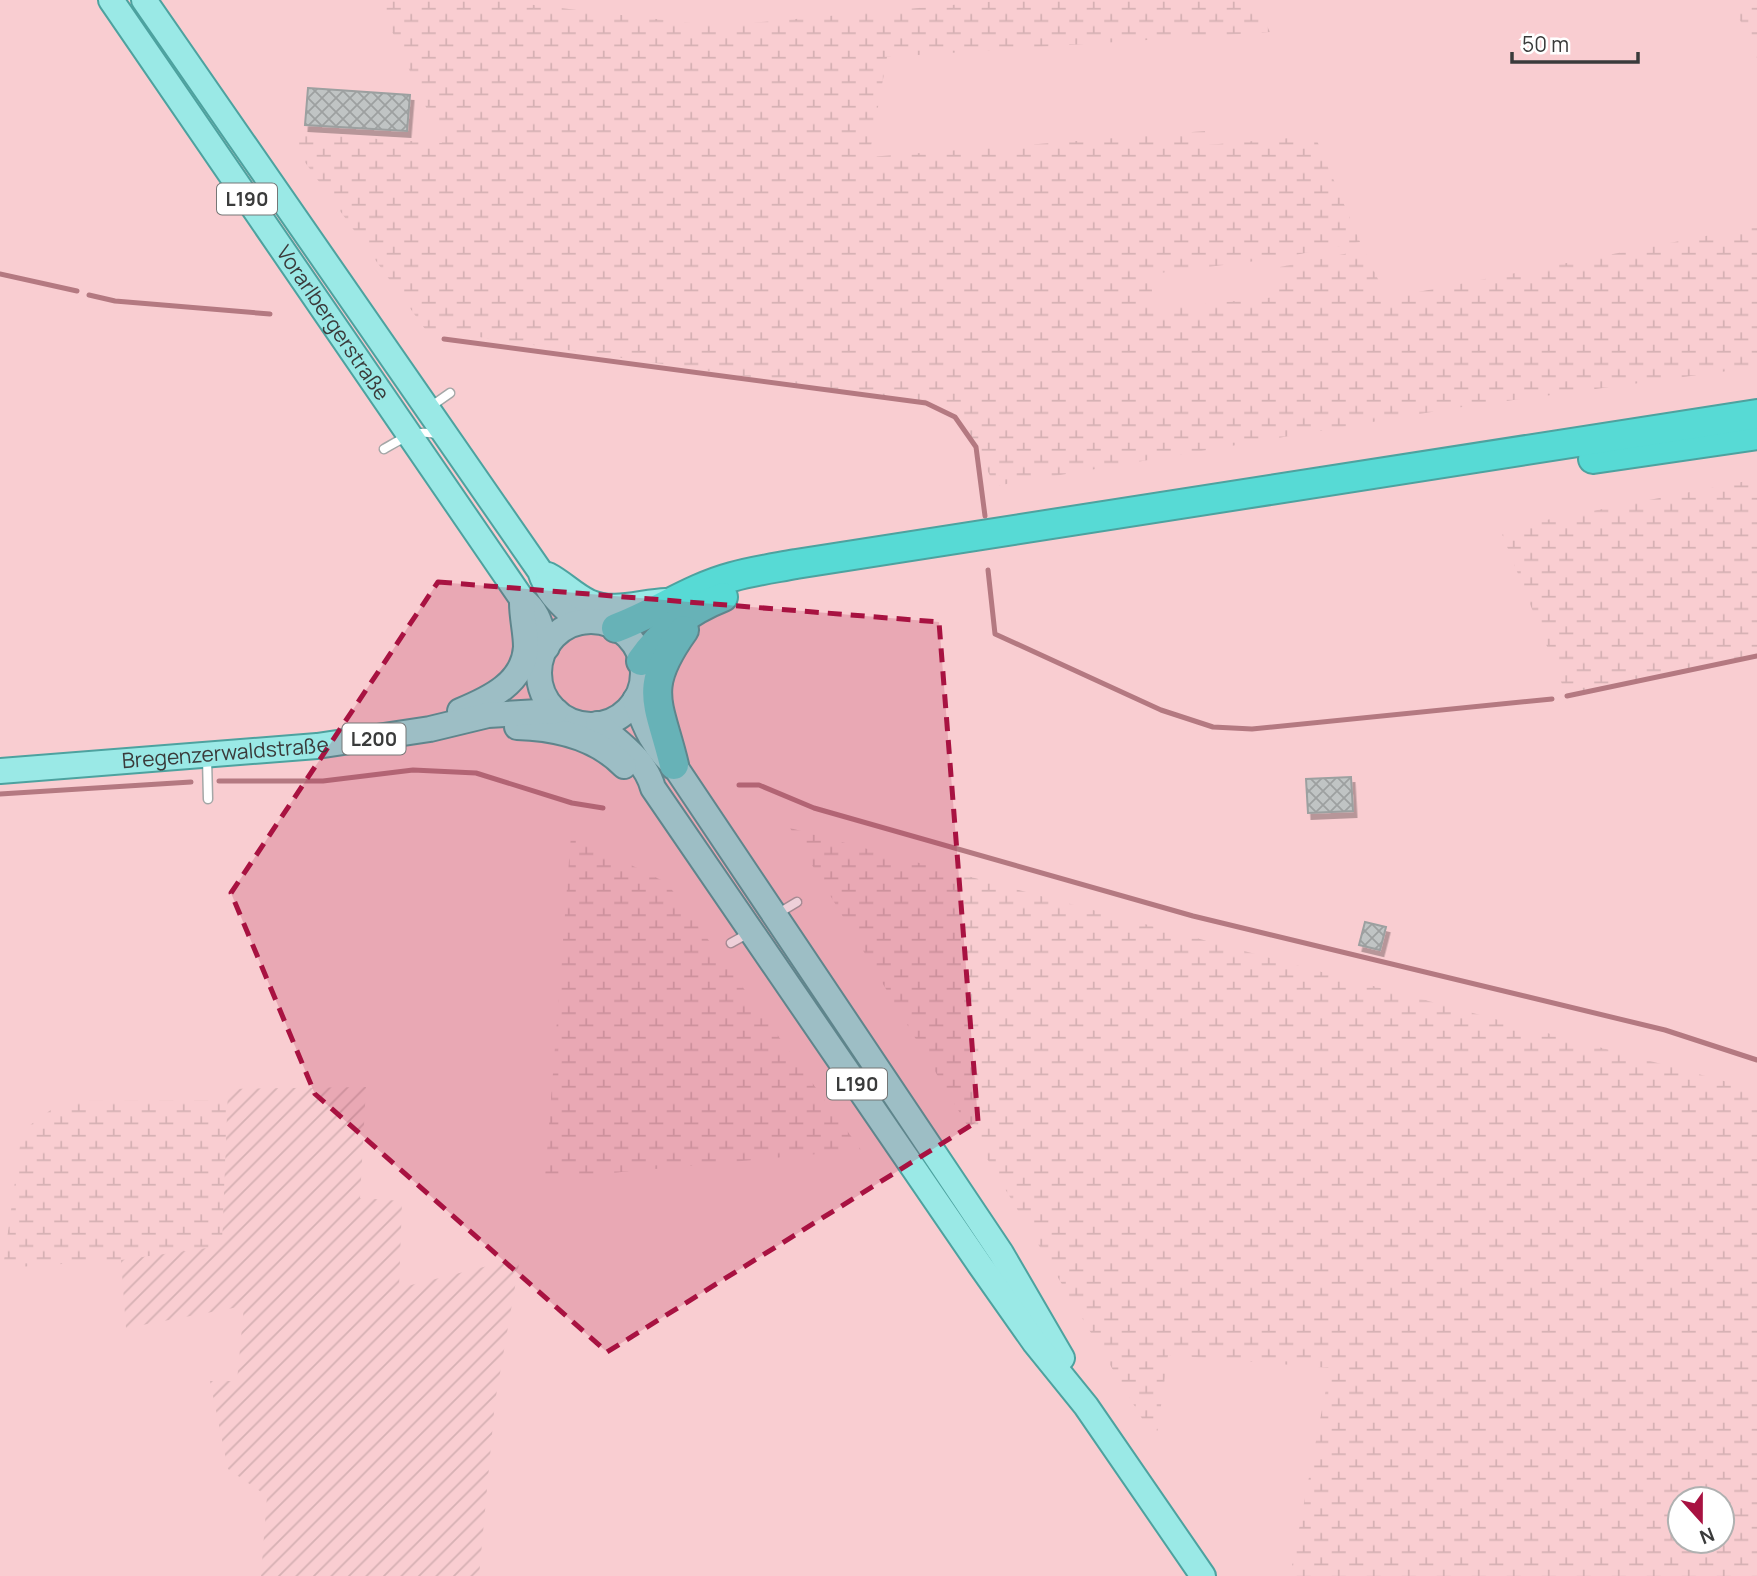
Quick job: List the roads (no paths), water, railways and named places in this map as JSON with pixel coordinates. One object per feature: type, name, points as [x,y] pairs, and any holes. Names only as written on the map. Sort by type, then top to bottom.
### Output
[{"type":"highway","points":[[616,628],[645,617],[673,600],[731,577],[796,564],[1757,414]]},
{"type":"highway","points":[[641,661],[669,628],[714,601],[781,583],[912,561],[1757,435]]},
{"type":"highway","points":[[674,765],[658,710],[658,676],[684,631],[714,601]]},
{"type":"main road","name":"Vorarlbergerstraße","points":[[111,0],[408,435],[522,599],[538,616],[547,648]]},
{"type":"main road","name":"Vorarlbergerstraße","points":[[144,0],[540,571],[544,585],[580,622]]},
{"type":"main road","points":[[540,571],[562,586],[602,606],[614,608],[673,600]]},
{"type":"main road","points":[[430,729],[456,712],[496,694],[514,678],[526,650],[522,599]]},
{"type":"main road","points":[[555,711],[542,693],[539,671],[547,648],[562,629],[580,622],[592,621],[616,628],[628,636],[636,648],[641,661],[642,677],[635,700],[627,710],[598,724]]},
{"type":"main road","name":"Bregenzerwaldstraße","points":[[488,715],[525,692],[539,671]]},
{"type":"main road","name":"L190","points":[[635,700],[660,753],[674,765],[1001,1252],[1048,1332],[1086,1406]]},
{"type":"main road","name":"Bregenzerwaldstraße","points":[[0,771],[317,746],[430,729],[488,715],[555,711]]},
{"type":"main road","name":"L190","points":[[555,711],[575,722],[598,724],[645,769],[653,788],[708,868],[741,937],[1035,1343],[1086,1406],[1203,1576]]},
{"type":"main road","points":[[430,729],[452,736],[511,727],[548,728],[592,743],[653,788]]},
{"type":"main road","name":"L190","points":[[708,868],[722,870],[732,877],[758,914],[774,915]]},
{"type":"lane","points":[[427,408],[450,393]]},
{"type":"lane","points":[[384,449],[408,435],[428,432],[448,439]]},
{"type":"lane","points":[[207,755],[208,799]]},
{"type":"lane","points":[[774,915],[797,902]]},
{"type":"waterway","points":[[0,274],[77,291]]},
{"type":"waterway","points":[[89,295],[115,301],[270,314]]},
{"type":"waterway","points":[[444,339],[926,403],[955,417],[976,447],[985,516]]},
{"type":"waterway","points":[[988,570],[995,634],[1161,710],[1213,727],[1252,729],[1552,699]]},
{"type":"waterway","points":[[1567,696],[1757,656]]},
{"type":"waterway","points":[[219,781],[323,781],[413,770],[476,773],[572,803],[603,808]]},
{"type":"waterway","points":[[0,794],[191,782]]},
{"type":"waterway","points":[[739,785],[759,785],[814,808],[1193,916],[1665,1030],[1757,1060]]}]
